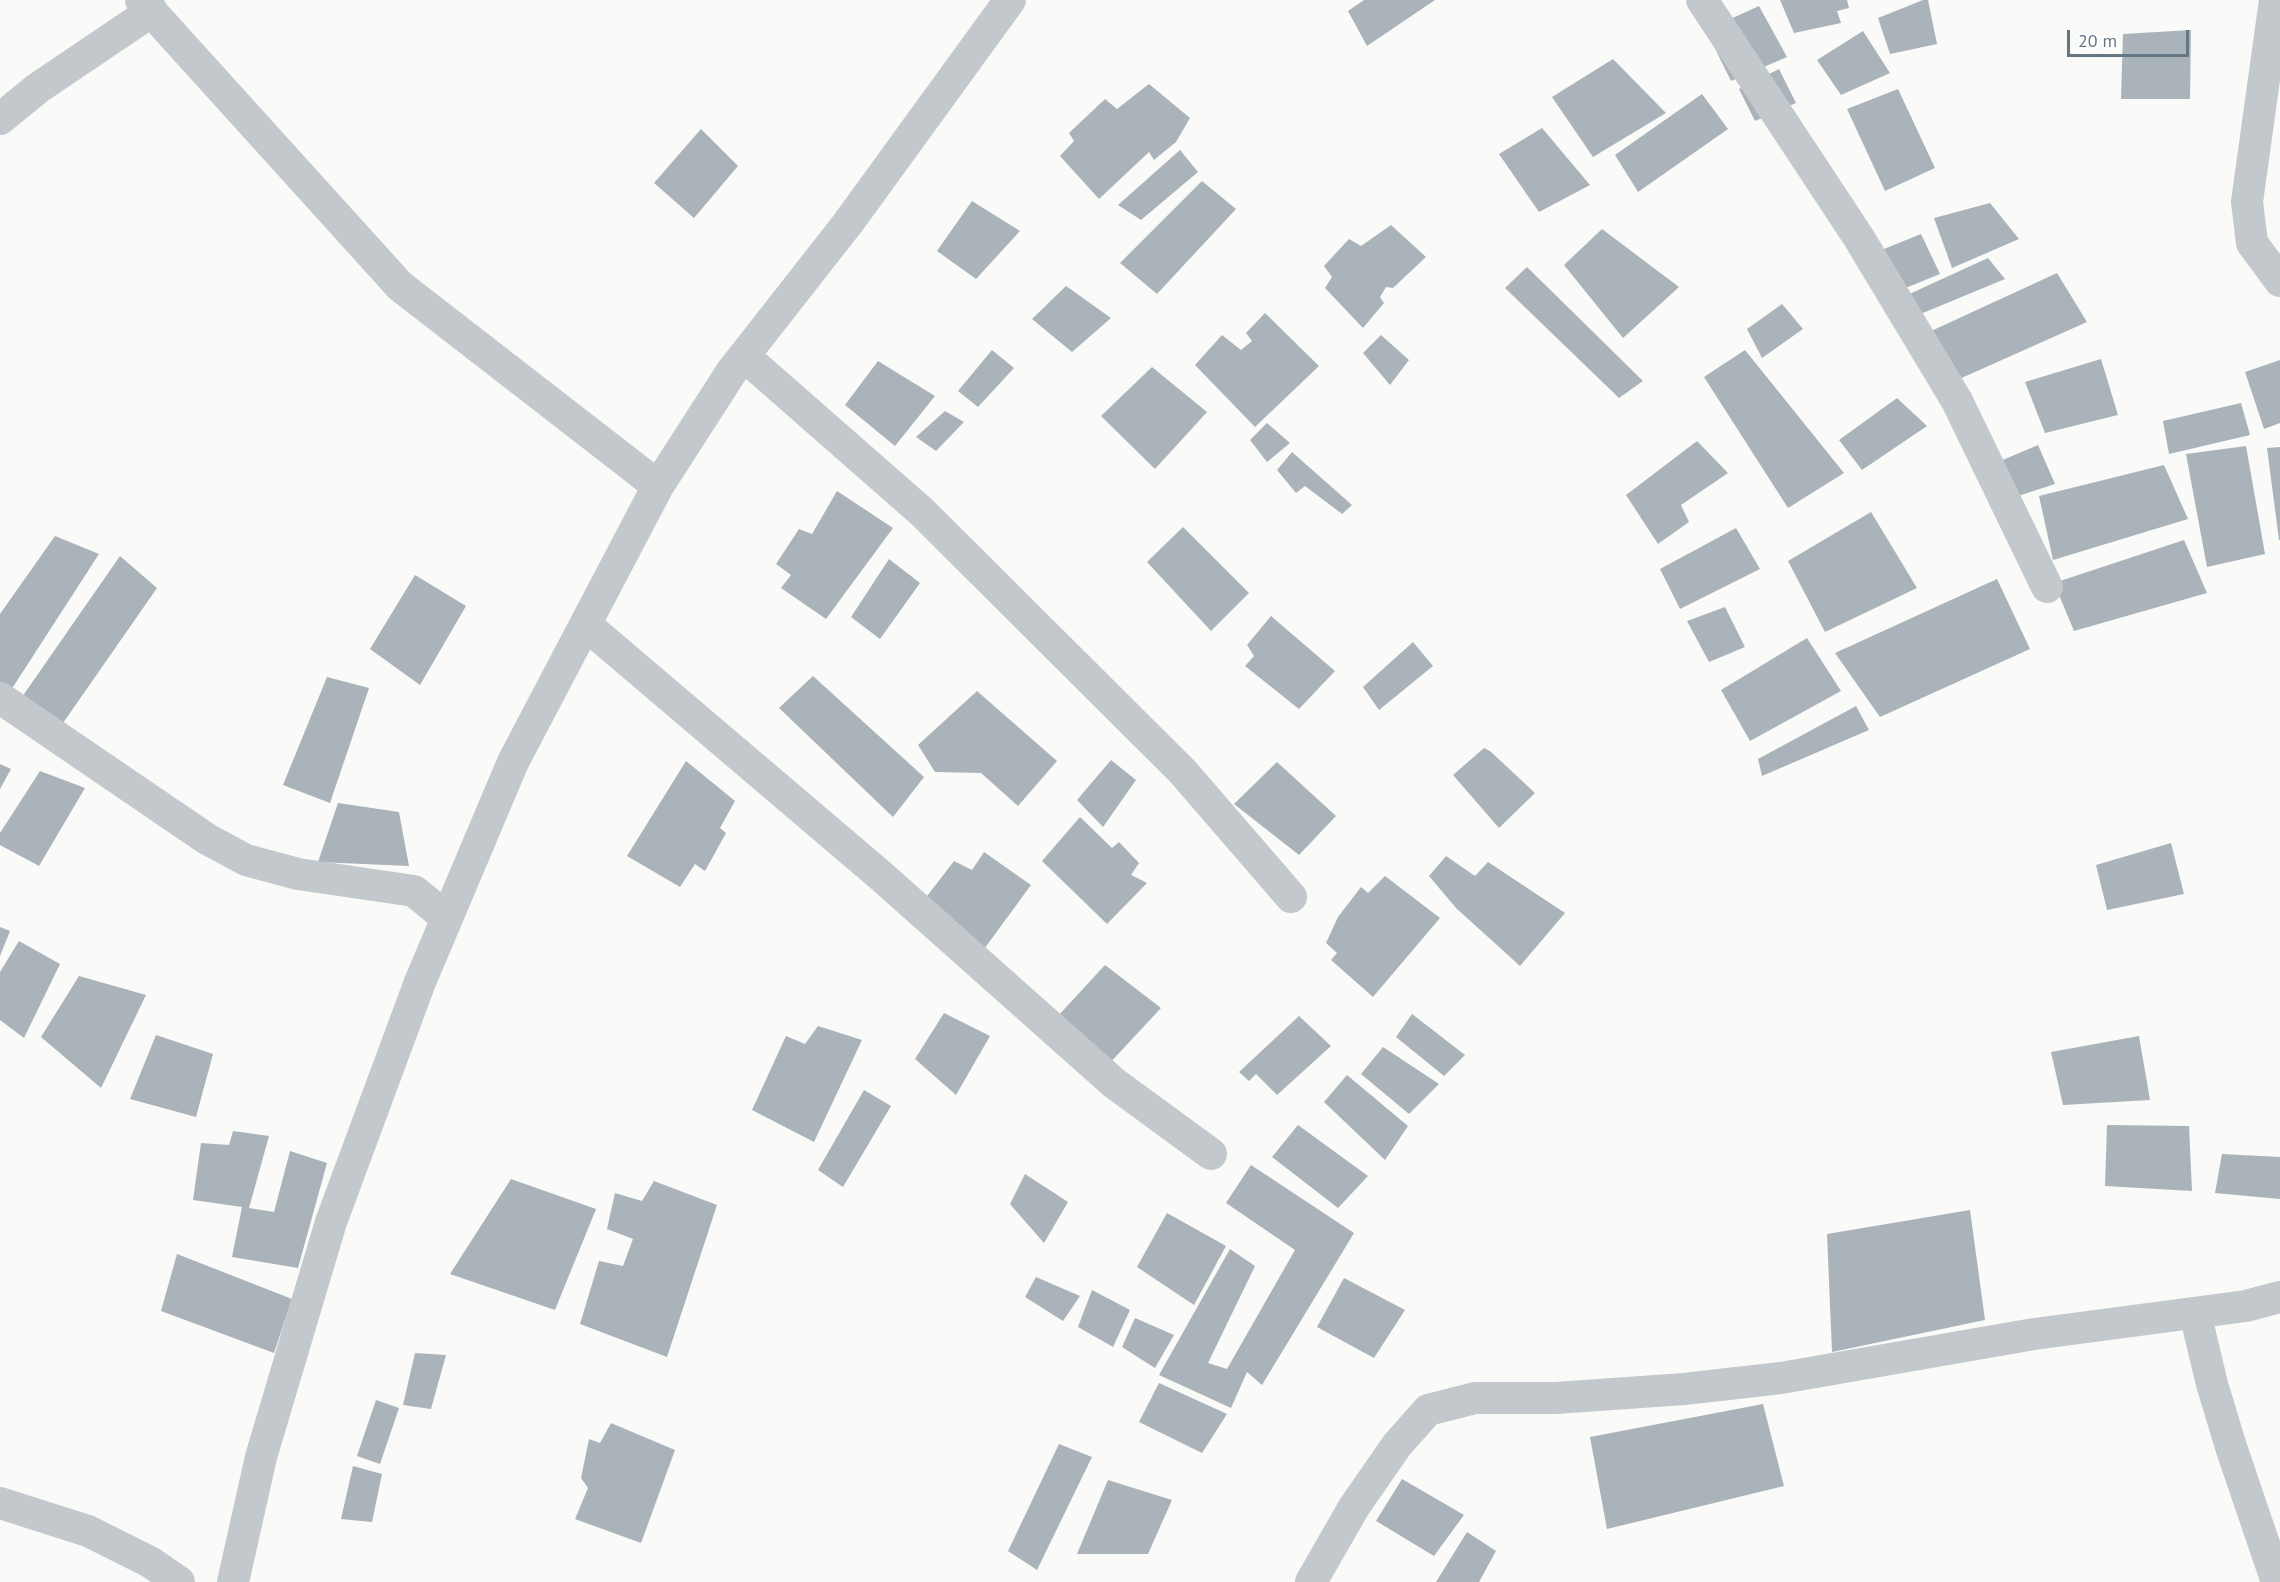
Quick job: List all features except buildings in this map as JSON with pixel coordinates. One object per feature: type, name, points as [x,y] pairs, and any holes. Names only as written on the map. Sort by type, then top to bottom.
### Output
[{"type":"street","points":[[233,1582],[261,1457],[331,1222],[420,982],[513,762],[658,486],[732,371],[848,223],[1010,0]]},
{"type":"street","points":[[1702,0],[1859,238],[1957,400],[2047,587]]},
{"type":"street","points":[[2275,0],[2247,202],[2252,243],[2280,281]]},
{"type":"street","points":[[0,119],[146,6],[400,286],[658,486]]},
{"type":"street","points":[[744,356],[930,520],[1183,772],[1291,897]]},
{"type":"street","points":[[586,625],[880,875],[1114,1083],[1211,1154]]},
{"type":"street","points":[[0,698],[207,838],[246,860],[298,874],[414,891],[447,918]]},
{"type":"street","points":[[1311,1582],[1354,1507],[1397,1445],[1428,1410],[1475,1398],[1556,1398],[1684,1389],[1781,1378],[2034,1334],[2246,1306],[2280,1297]]},
{"type":"street","points":[[2195,1313],[2212,1384],[2271,1541],[2277,1582]]},
{"type":"street","points":[[0,1503],[88,1531],[150,1562],[179,1582]]}]
